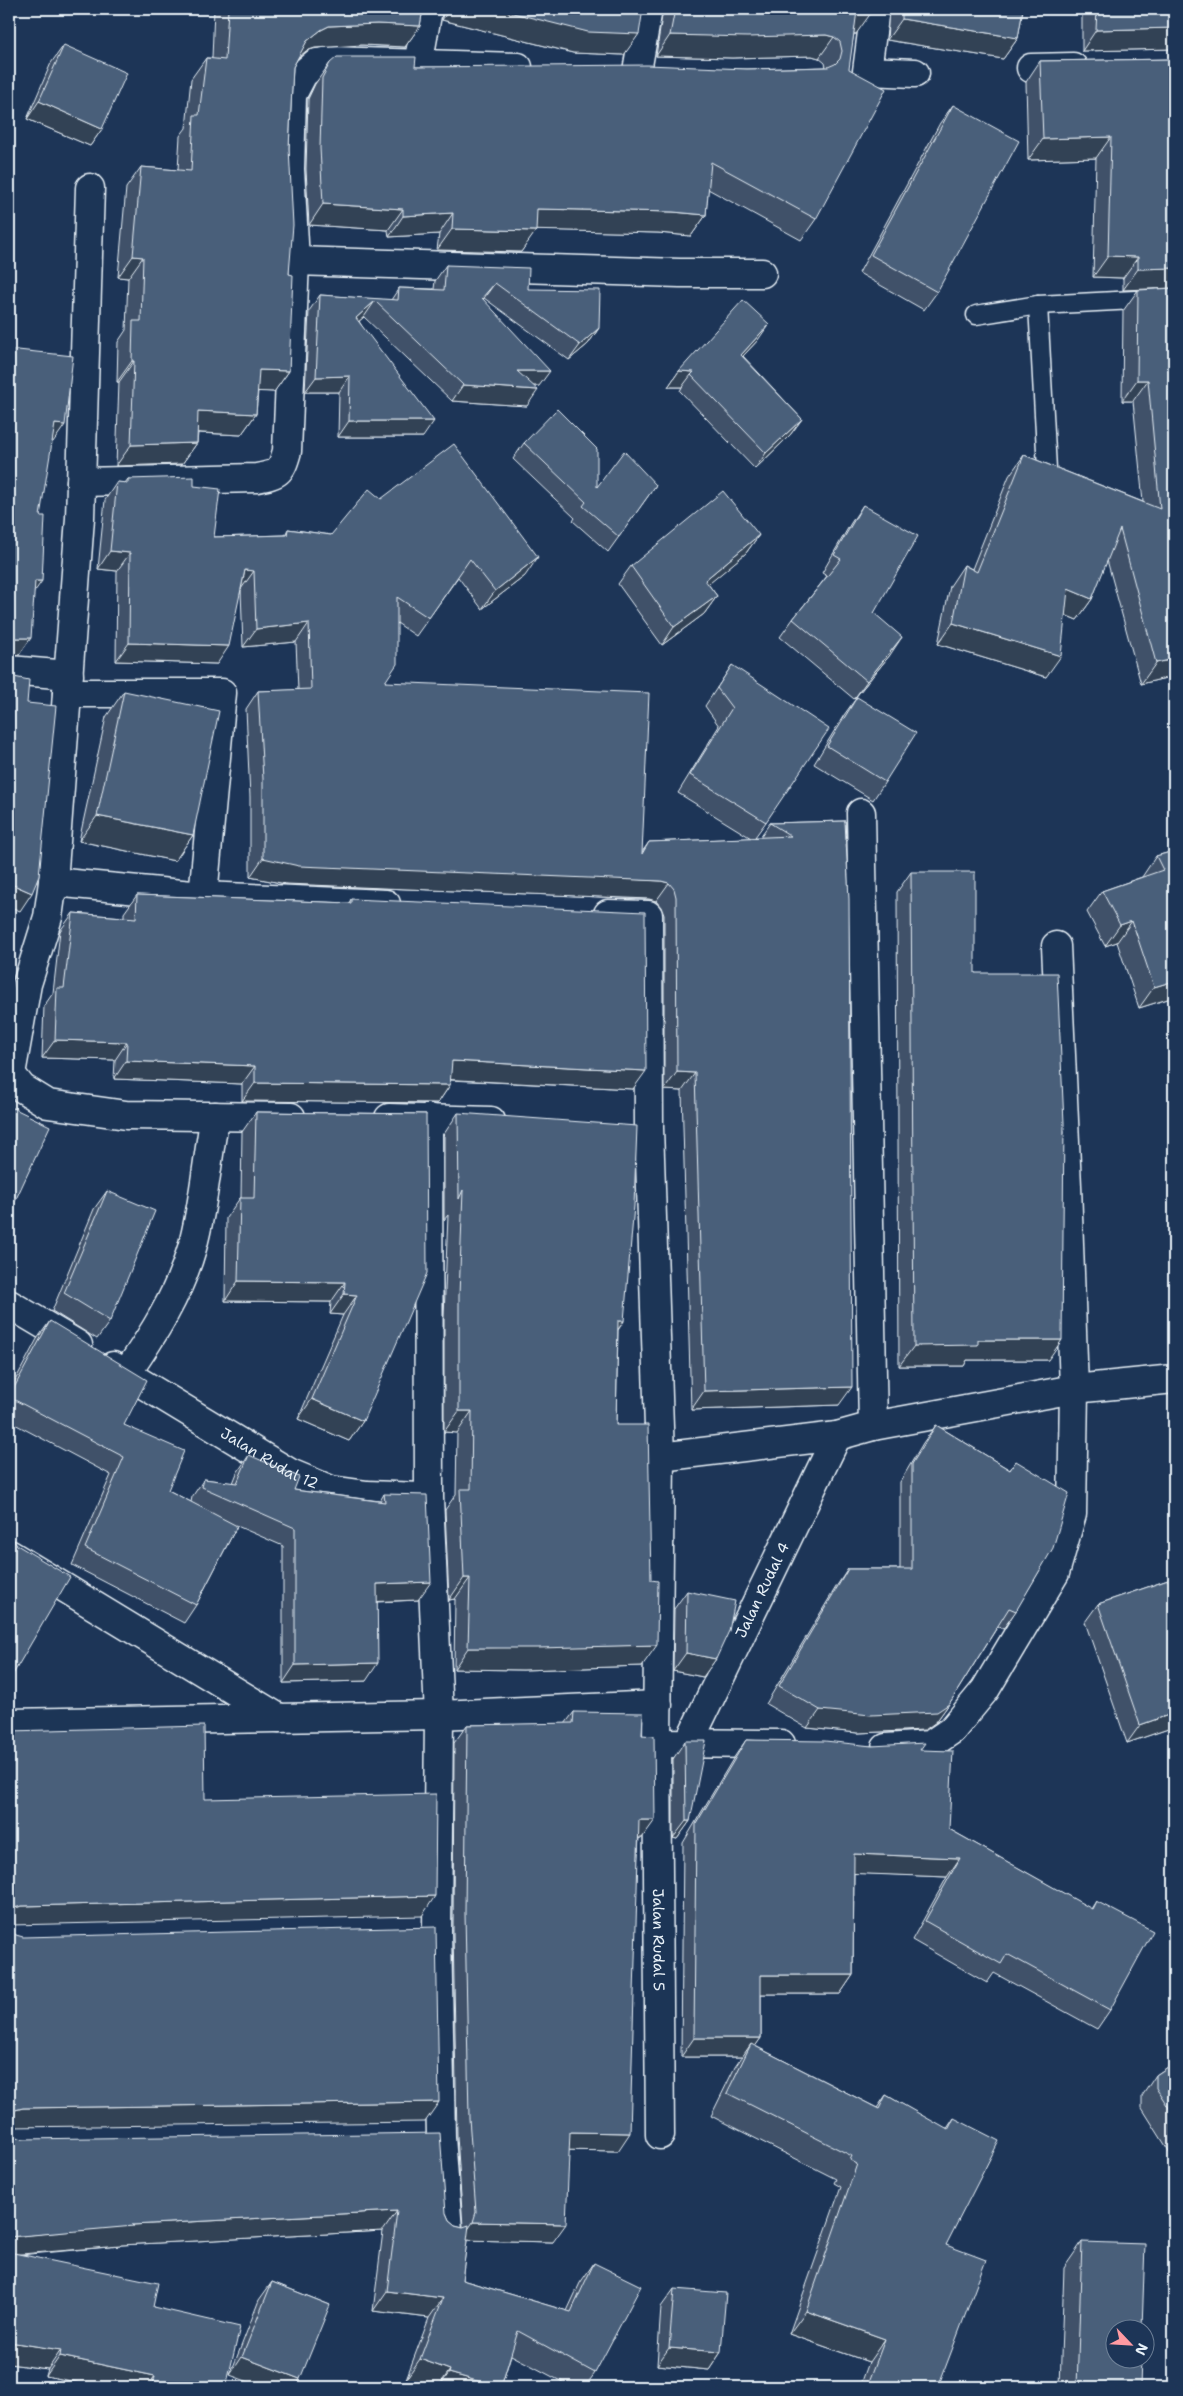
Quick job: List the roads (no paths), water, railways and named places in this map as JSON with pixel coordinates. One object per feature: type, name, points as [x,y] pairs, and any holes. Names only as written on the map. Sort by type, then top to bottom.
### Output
[{"type":"street","points":[[418,65],[428,9]]},
{"type":"street","points":[[637,71],[648,9]]},
{"type":"street","points":[[874,9],[867,71],[915,73]]},
{"type":"street","points":[[81,482],[256,478],[274,474],[283,468],[287,451],[295,262],[290,169],[292,94],[302,74],[316,63],[330,61],[548,68]]},
{"type":"street","points":[[1031,68],[1098,66]]},
{"type":"street","points":[[608,70],[666,72]]},
{"type":"street","points":[[90,188],[81,482],[53,882],[48,917],[18,980],[11,1074],[22,1088],[48,1104],[126,1115],[312,1117]]},
{"type":"street","points":[[295,262],[680,273],[762,273]]},
{"type":"street","points":[[9,670],[68,684],[222,693],[203,896]]},
{"type":"street","points":[[862,813],[873,1426]]},
{"type":"street","points":[[53,882],[203,896],[410,905]]},
{"type":"street","name":"Jalan Rudal 5","points":[[579,912],[648,915],[649,1128],[660,1457],[658,1705],[660,2135]]},
{"type":"street","points":[[858,1749],[930,1745],[952,1730],[984,1690],[1055,1573],[1072,1514],[1074,1389],[1056,946]]},
{"type":"street","points":[[126,1374],[155,1331],[176,1291],[192,1249],[215,1116]]},
{"type":"street","points":[[360,1118],[428,1118],[515,1122]]},
{"type":"street","points":[[428,1118],[429,1498],[439,1715],[437,1931],[441,2137],[448,2231]]},
{"type":"street","points":[[621,1127],[649,1128]]},
{"type":"street","name":"Jalan Rudal 12","points":[[9,1304],[290,1473],[331,1490],[367,1495],[429,1498]]},
{"type":"street","points":[[660,1457],[837,1436],[873,1426],[1074,1389],[1174,1379]]},
{"type":"street","name":"Jalan Rudal 4","points":[[688,1744],[837,1436]]},
{"type":"street","points":[[9,1554],[279,1718]]},
{"type":"street","points":[[9,1723],[439,1715],[658,1705]]},
{"type":"street","points":[[658,1743],[803,1744]]},
{"type":"street","points":[[407,1931],[437,1931]]},
{"type":"street","points":[[412,2137],[441,2137]]},
{"type":"lane","points":[[976,316],[1038,305],[1174,298]]},
{"type":"lane","points":[[1038,305],[1048,469]]}]
